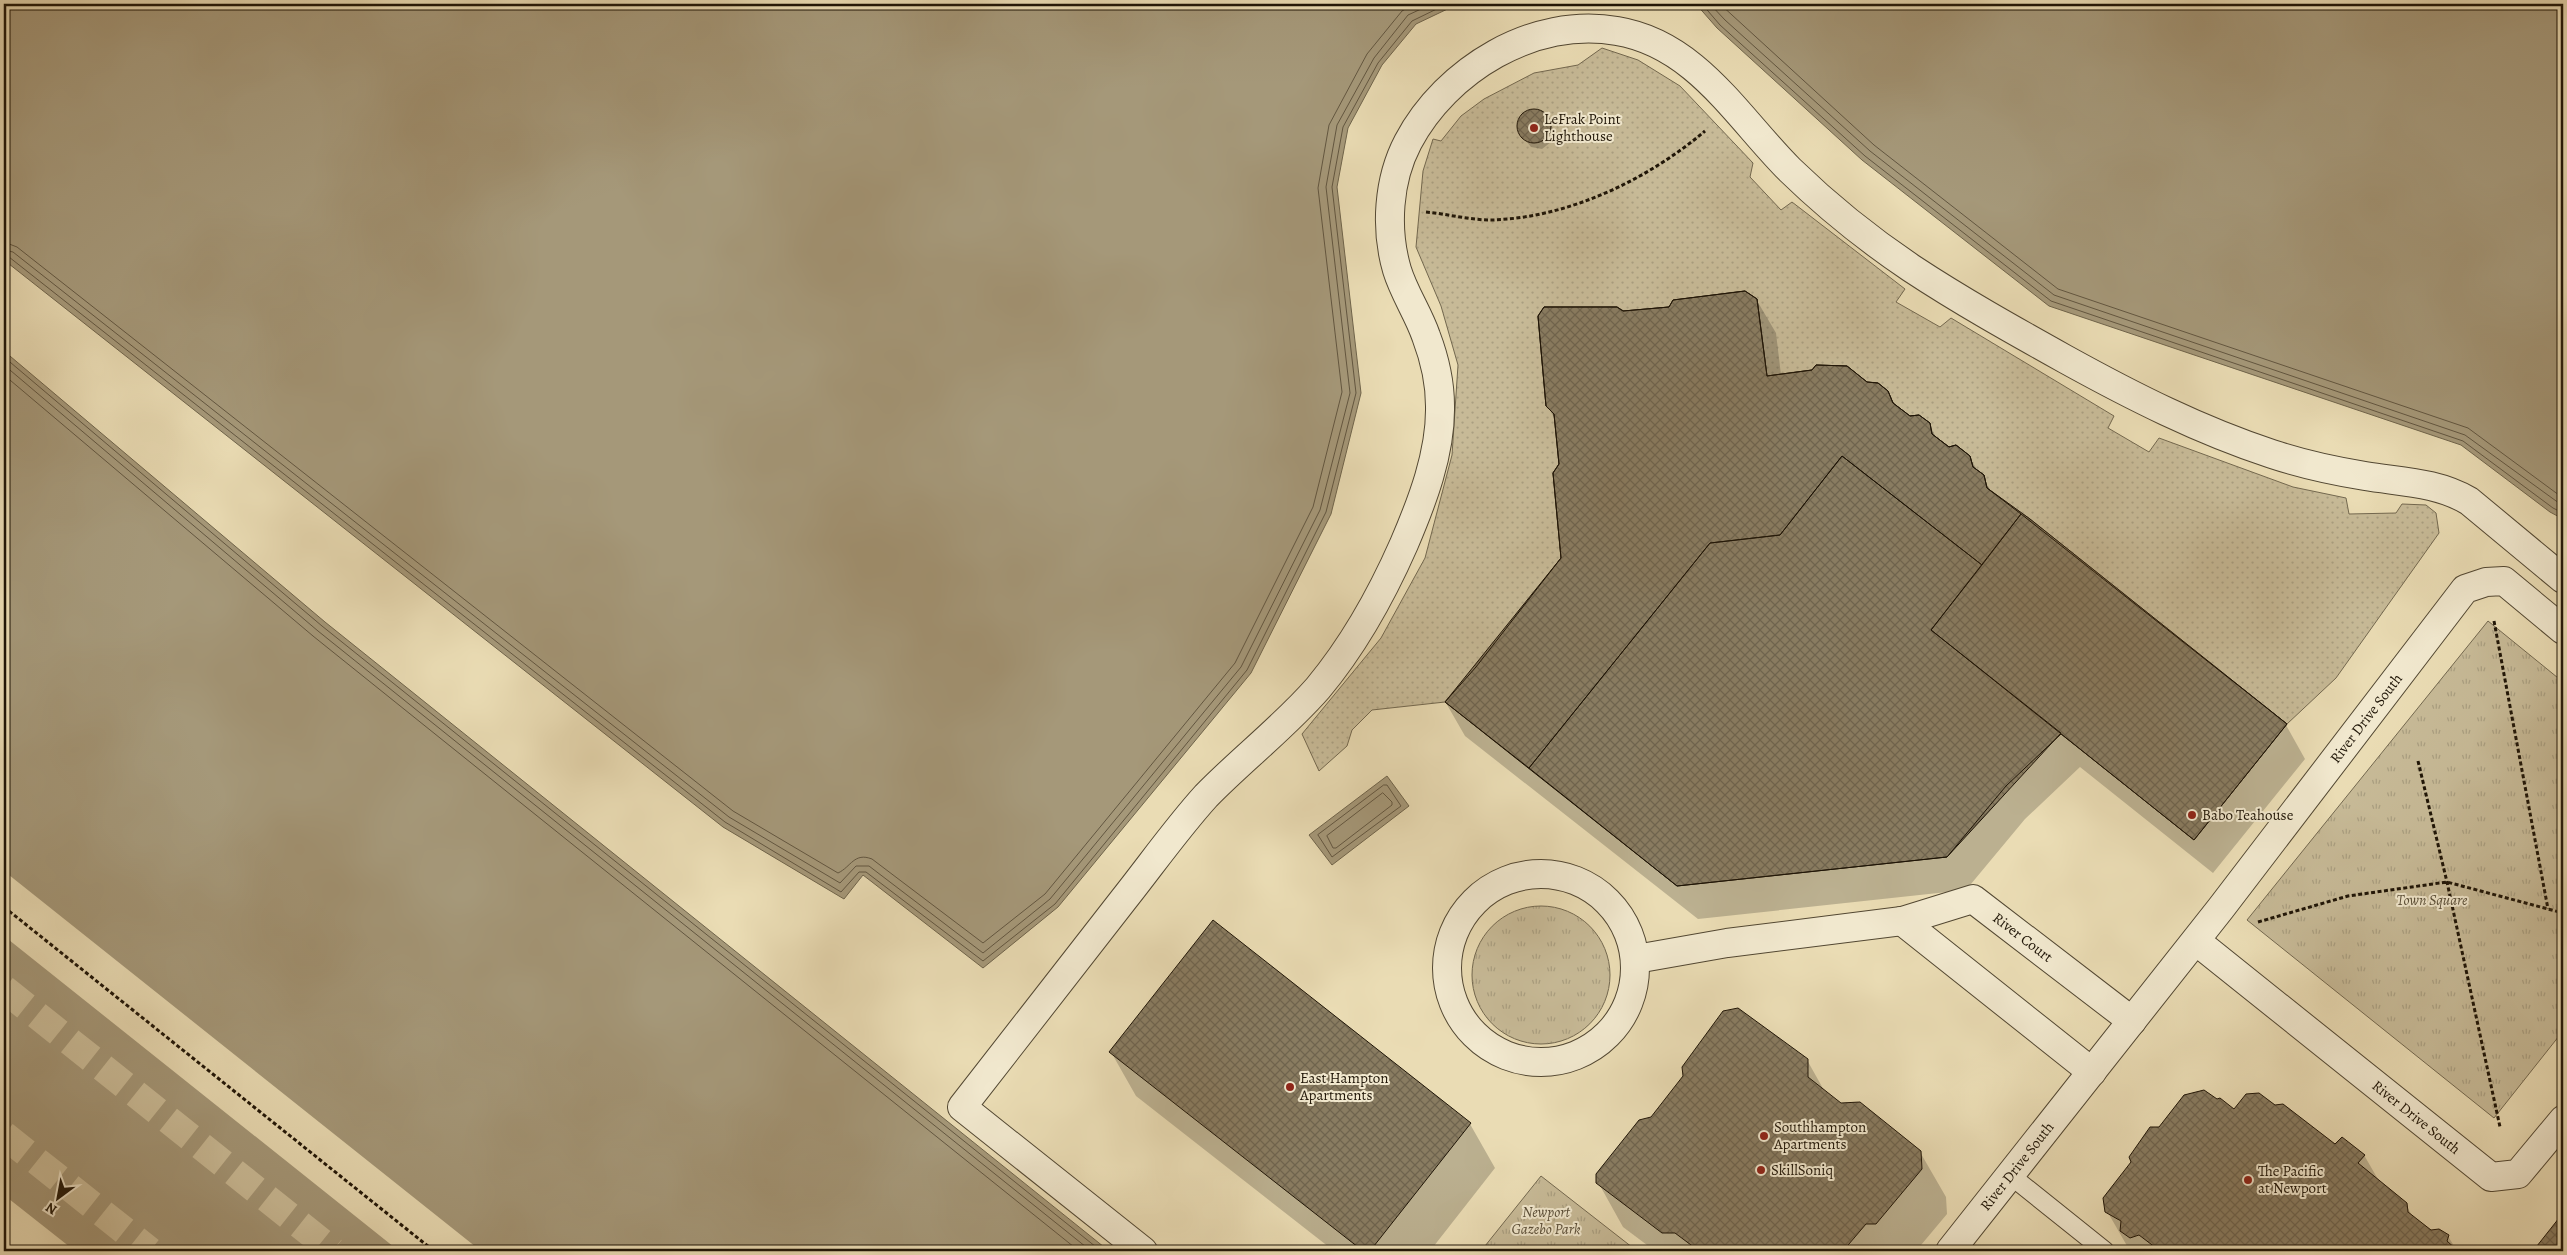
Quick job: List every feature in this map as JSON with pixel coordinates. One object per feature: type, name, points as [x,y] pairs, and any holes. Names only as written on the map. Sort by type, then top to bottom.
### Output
[{"type":"street","points":[[1143,1251],[962,1107],[1204,799],[1317,688],[1364,621],[1400,552],[1417,513],[1429,474],[1437,441],[1440,408],[1436,371],[1426,335],[1398,272],[1390,240],[1394,177],[1404,148],[1436,100],[1455,83],[1498,53],[1543,34],[1598,28],[1622,31],[1647,39],[1671,50],[1694,67],[1733,107],[1772,152],[1821,199],[1904,263],[1982,314],[2152,406],[2233,440],[2312,466],[2357,475],[2428,485],[2452,491],[2469,501],[2563,579]]},
{"type":"street","name":"River Drive South","points":[[1950,1251],[2196,941],[2465,589],[2486,582],[2504,581],[2563,630]]},
{"type":"street","points":[[1550,874],[1581,882],[1608,901],[1627,927],[1636,959],[1634,988],[1623,1017],[1603,1040],[1578,1056],[1549,1062],[1518,1060],[1490,1048],[1468,1028],[1452,1002],[1447,972],[1450,940],[1465,911],[1488,889],[1518,876],[1550,874]]},
{"type":"street","name":"River Court","points":[[1636,959],[1727,944],[1902,920],[1973,899],[2132,1021]]},
{"type":"street","points":[[1902,920],[2092,1072]]},
{"type":"street","name":"River Drive South","points":[[2196,941],[2491,1177],[2518,1174],[2563,1120]]},
{"type":"lane","points":[[2010,1175],[2105,1251]]},
{"type":"path","points":[[1391,207],[1490,220],[1550,210],[1594,197],[1640,178],[1682,151],[1733,107]]},
{"type":"path","points":[[2493,618],[2548,909]]},
{"type":"path","points":[[2418,761],[2448,882],[2500,1128]]},
{"type":"path","points":[[2254,923],[2348,896],[2448,882],[2563,913]]},
{"type":"path","points":[[4,907],[434,1251]]},
{"type":"green space","points":[[1602,48],[1638,60],[1680,86],[1753,163],[1750,177],[1781,210],[1792,202],[1905,289],[1896,302],[1940,327],[1951,318],[2114,416],[2108,428],[2149,452],[2159,438],[2293,487],[2346,498],[2349,514],[2396,513],[2402,504],[2426,505],[2436,513],[2439,533],[2336,678],[2287,724],[2030,519],[1987,488],[1984,475],[1973,467],[1970,456],[1956,445],[1949,447],[1932,434],[1929,423],[1919,415],[1910,416],[1893,403],[1888,391],[1878,383],[1867,382],[1847,366],[1816,365],[1812,370],[1767,376],[1757,299],[1745,291],[1674,300],[1669,307],[1624,311],[1617,307],[1544,307],[1538,317],[1546,406],[1554,414],[1559,464],[1553,473],[1561,558],[1476,667],[1445,702],[1372,710],[1352,730],[1347,746],[1319,771],[1302,734],[1381,638],[1425,558],[1452,455],[1458,365],[1441,306],[1416,247],[1423,171],[1433,139],[1441,141],[1461,116],[1484,99],[1534,73],[1578,65]]},
{"type":"green space","name":"Town Square","points":[[2488,621],[2563,682],[2563,1031],[2494,1118],[2247,920]]},
{"type":"green space","points":[[1541,906],[1567,911],[1590,926],[1605,949],[1610,975],[1605,1001],[1590,1024],[1567,1039],[1541,1044],[1515,1039],[1492,1024],[1477,1001],[1472,975],[1477,949],[1492,926],[1515,911]]},
{"type":"green space","name":"Newport Gazebo Park","points":[[1541,1176],[1637,1251],[1481,1251]]},
{"type":"water","points":[[4,4],[1458,4],[1416,24],[1382,65],[1348,128],[1337,187],[1361,393],[1331,514],[1251,673],[1058,907],[983,968],[863,875],[844,899],[723,827],[4,260]]},
{"type":"water","points":[[1696,4],[2563,4],[2563,519],[2550,512],[2461,445],[2049,306],[1862,160],[1717,28]]},
{"type":"water","points":[[4,351],[325,622],[1109,1251],[4,1251]]},
{"type":"water","points":[[1387,776],[1409,806],[1332,865],[1309,835]]},
{"type":"pier","points":[[4,871],[481,1251],[399,1251],[4,936]]},
{"type":"pier","points":[[4,1195],[75,1251],[4,1251]]},
{"type":"building","name":"LeFrak Point Lighthouse","points":[[1534,109],[1541,110],[1546,114],[1550,119],[1550,133],[1546,138],[1541,142],[1534,143],[1527,142],[1522,138],[1518,133],[1517,126],[1518,119],[1522,114],[1527,110]]},
{"type":"building","points":[[1745,291],[1757,299],[1767,376],[1812,370],[1816,365],[1847,366],[1867,382],[1878,383],[1888,391],[1893,403],[1910,416],[1919,415],[1930,423],[1932,434],[1949,447],[1956,445],[1970,456],[1973,467],[1984,475],[1987,488],[2030,519],[2287,724],[2194,840],[2061,734],[2006,786],[1947,857],[1677,886],[1445,702],[1476,667],[1561,558],[1553,473],[1559,464],[1554,414],[1546,406],[1538,316],[1544,307],[1617,307],[1623,311],[1669,307],[1673,300]]},
{"type":"building","points":[[1745,291],[1757,299],[1767,376],[1812,370],[1816,365],[1847,366],[1867,382],[1878,383],[1888,391],[1893,403],[1910,416],[1919,415],[1930,423],[1932,434],[1949,447],[1956,445],[1970,456],[1973,467],[1984,475],[1987,488],[2021,514],[1982,565],[1842,456],[1780,535],[1710,543],[1529,768],[1445,702],[1561,558],[1553,473],[1559,464],[1554,414],[1546,406],[1538,316],[1544,307],[1617,307],[1623,311],[1669,307],[1673,300]]},
{"type":"building","points":[[1842,456],[1982,565],[1931,630],[2061,733],[1947,857],[1677,886],[1529,768],[1710,543],[1780,535]]},
{"type":"building","points":[[2021,514],[2287,724],[2194,840],[1931,630]]},
{"type":"building","name":"East Hampton Apartments","points":[[1213,920],[1471,1123],[1370,1251],[1363,1251],[1109,1052]]},
{"type":"building","name":"Southhampton Apartments","points":[[1738,1008],[1808,1059],[1808,1077],[1841,1103],[1860,1102],[1921,1151],[1922,1169],[1876,1224],[1866,1224],[1843,1251],[1699,1251],[1675,1233],[1662,1233],[1596,1183],[1596,1174],[1639,1120],[1651,1117],[1683,1076],[1682,1067],[1723,1011]]},
{"type":"building","name":"The Pacific at Newport","points":[[2204,1090],[2217,1099],[2220,1098],[2234,1109],[2246,1094],[2259,1093],[2275,1105],[2283,1104],[2335,1144],[2342,1137],[2365,1155],[2358,1163],[2407,1203],[2408,1212],[2431,1230],[2439,1229],[2449,1235],[2447,1241],[2458,1251],[2160,1251],[2139,1235],[2130,1238],[2120,1231],[2121,1221],[2105,1212],[2103,1198],[2131,1162],[2129,1157],[2150,1127],[2159,1127],[2184,1095]]},
{"type":"building","points":[[2563,1213],[2563,1251],[2533,1251]]},
{"type":"tunnel","points":[[4,989],[333,1251]]},
{"type":"tunnel","points":[[4,1135],[150,1251]]},
{"type":"place","name":"LeFrak Point Lighthouse","points":[[1534,128]]},
{"type":"place","name":"Babo Teahouse","points":[[2192,815]]},
{"type":"place","name":"East Hampton Apartments","points":[[1290,1087]]},
{"type":"place","name":"Southhampton Apartments","points":[[1764,1136]]},
{"type":"place","name":"SkillSoniq","points":[[1761,1170]]},
{"type":"place","name":"The Pacific at Newport","points":[[2248,1180]]}]
